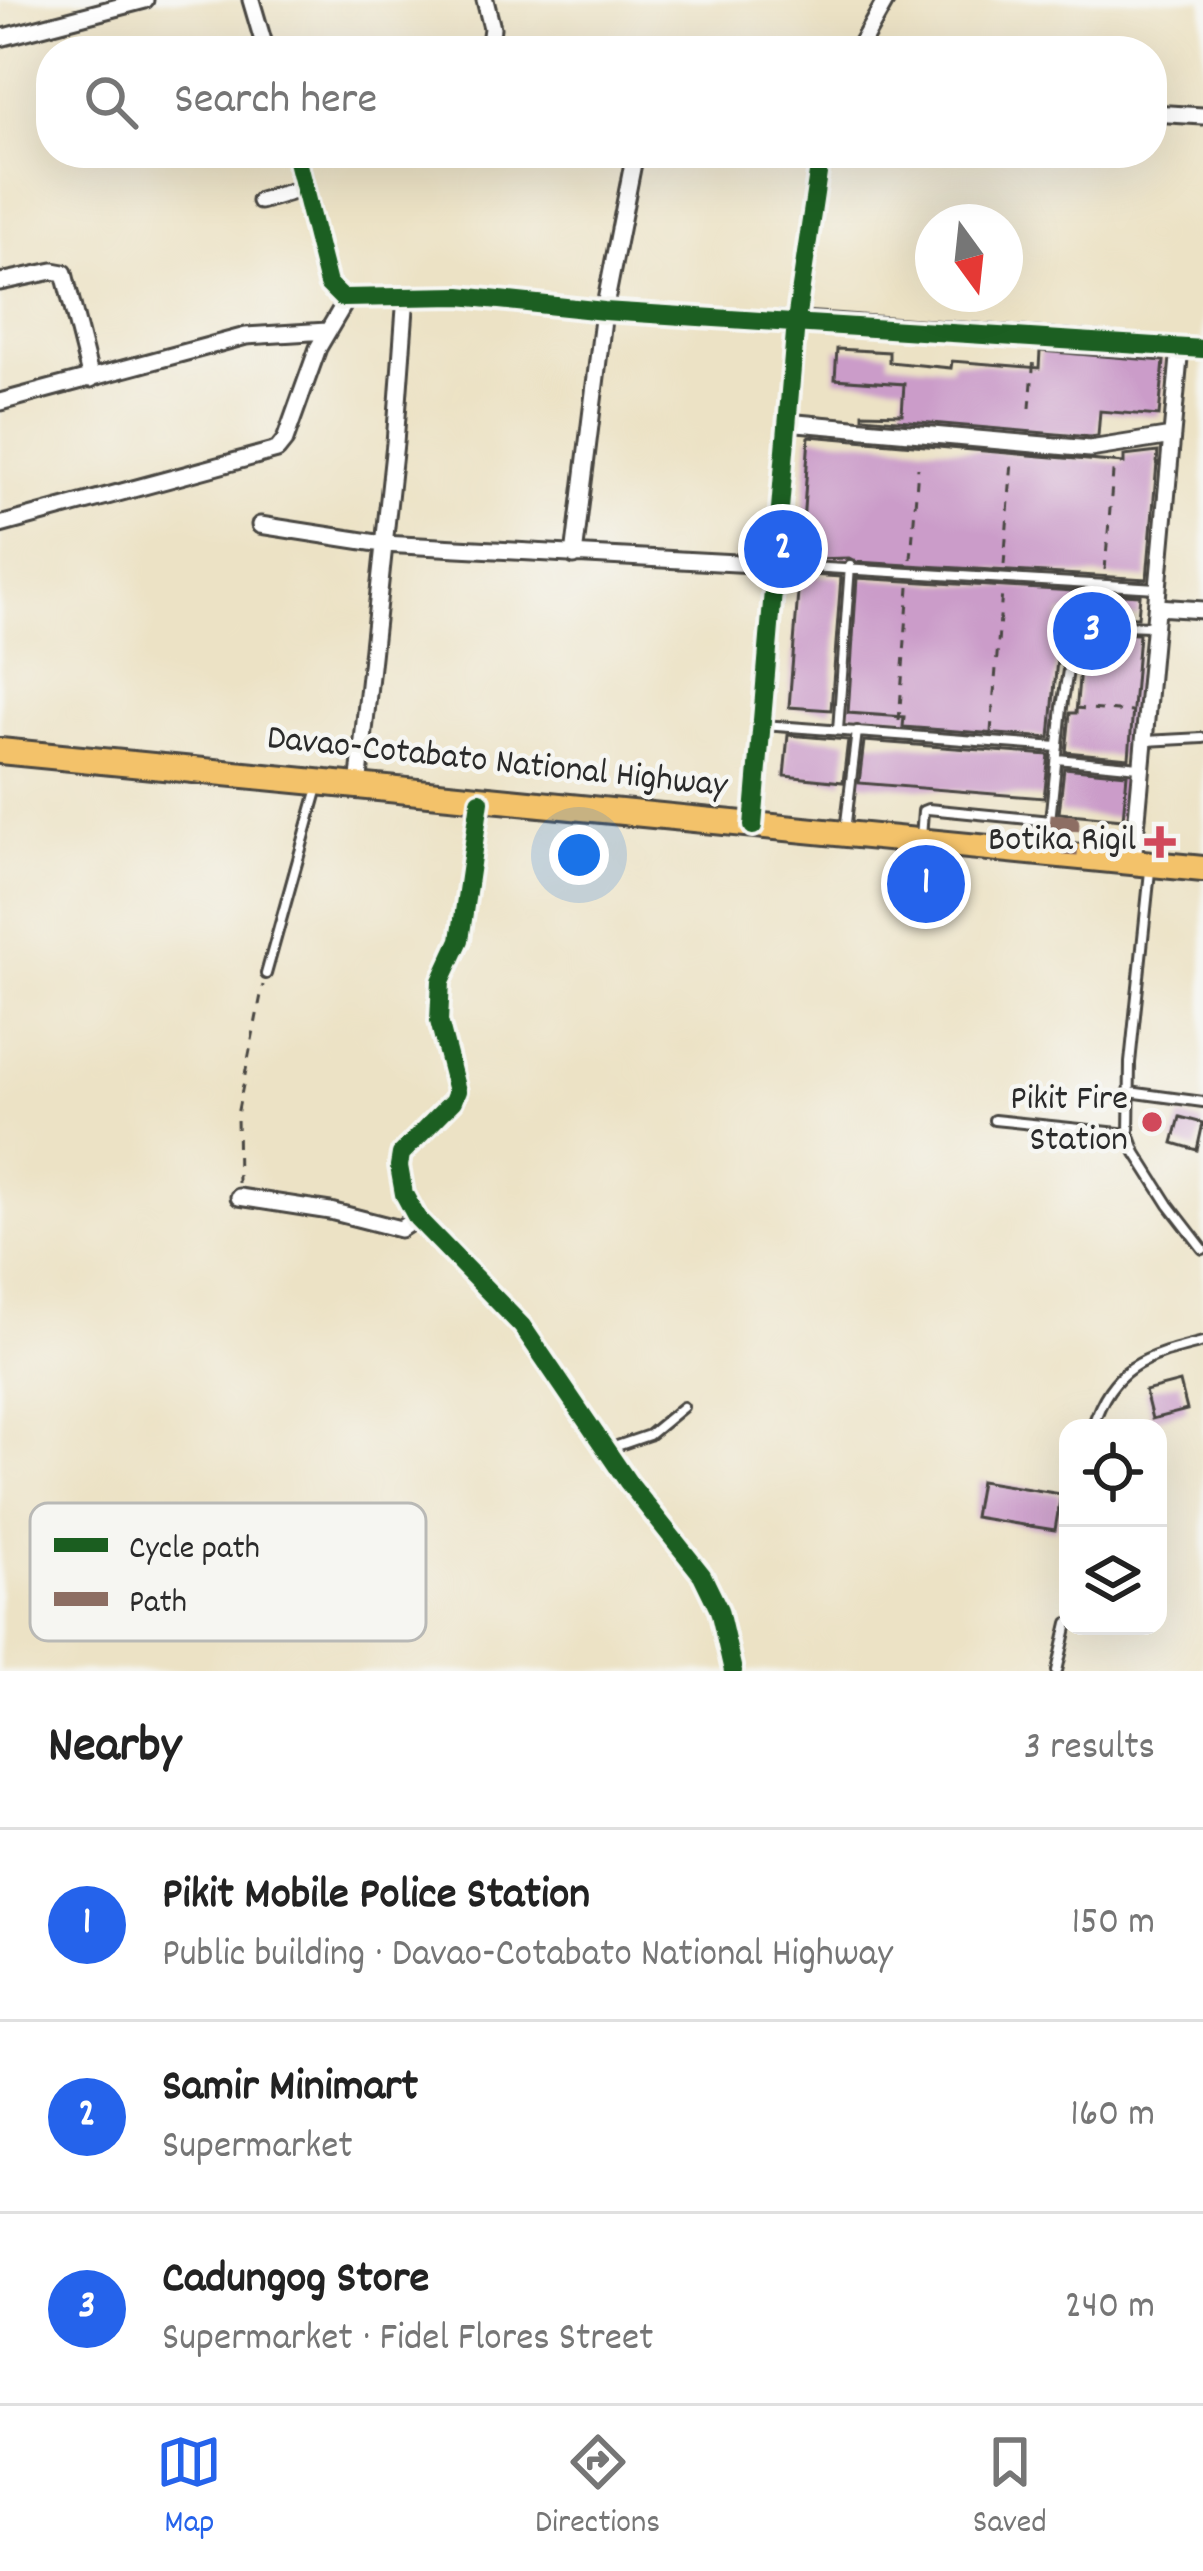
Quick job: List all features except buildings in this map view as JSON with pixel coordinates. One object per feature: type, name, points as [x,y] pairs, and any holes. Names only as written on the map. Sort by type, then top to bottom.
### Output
[{"type":"highway","name":"Davao-Cotabato National Highway","points":[[0,751],[1203,869]]},
{"type":"street","points":[[0,38],[146,0]]},
{"type":"street","points":[[251,0],[262,36]]},
{"type":"street","points":[[484,0],[492,36]]},
{"type":"street","points":[[866,36],[886,0]]},
{"type":"street","points":[[1167,114],[1203,116]]},
{"type":"street","points":[[299,168],[328,284],[347,299],[460,296],[604,310],[1203,349]]},
{"type":"street","points":[[574,556],[604,310],[632,168]]},
{"type":"street","points":[[753,826],[796,321],[819,168]]},
{"type":"street","points":[[260,201],[304,188]]},
{"type":"street","points":[[0,282],[64,273],[91,379]]},
{"type":"street","points":[[358,788],[406,295]]},
{"type":"street","points":[[0,525],[274,452],[286,440],[327,331],[347,299]]},
{"type":"street","points":[[0,402],[246,336],[327,331]]},
{"type":"street","points":[[1142,863],[1142,767],[1180,347]]},
{"type":"street","points":[[786,422],[1090,449],[1172,436]]},
{"type":"street","points":[[260,525],[383,544],[773,565]]},
{"type":"street","points":[[1157,607],[1203,610]]},
{"type":"street","points":[[480,801],[460,940],[441,981],[439,1021],[457,1091],[453,1101],[407,1144],[399,1166],[404,1195],[417,1218],[522,1326],[712,1591],[734,1671]]},
{"type":"street","points":[[239,1197],[400,1228],[417,1218]]},
{"type":"lane","points":[[773,565],[1159,588]]},
{"type":"lane","points":[[838,730],[850,566]]},
{"type":"lane","points":[[920,841],[923,811],[928,809],[1050,821],[1062,707],[1077,626],[1155,626]]},
{"type":"lane","points":[[761,725],[1058,747]]},
{"type":"lane","points":[[845,833],[857,731]]},
{"type":"lane","points":[[1144,741],[1203,738]]},
{"type":"lane","points":[[1057,759],[1142,767]]},
{"type":"lane","points":[[266,974],[320,783]]},
{"type":"lane","points":[[1015,850],[1017,818]]},
{"type":"lane","points":[[1142,863],[1129,1134],[1169,1205],[1203,1249]]},
{"type":"lane","points":[[1129,1092],[1203,1102]]},
{"type":"lane","points":[[994,1120],[1129,1134]]},
{"type":"lane","points":[[1096,1419],[1105,1393],[1129,1367],[1203,1342]]},
{"type":"lane","points":[[607,1450],[658,1430],[683,1407]]},
{"type":"lane","points":[[1058,1671],[1066,1635]]},
{"type":"path","points":[[1030,408],[1036,336]]},
{"type":"path","points":[[1103,584],[1116,444]]},
{"type":"path","points":[[898,734],[918,466]]},
{"type":"path","points":[[1062,707],[1147,713]]},
{"type":"path","points":[[239,1197],[237,1115],[266,974]]},
{"type":"marked path","points":[[1050,821],[1072,823],[1070,856]]},
{"type":"cycle path","points":[[299,168],[328,284],[342,298],[460,296],[604,311],[1203,349]]},
{"type":"cycle path","points":[[753,826],[796,321],[819,168]]},
{"type":"cycle path","points":[[480,801],[460,940],[441,981],[439,1021],[457,1091],[453,1101],[401,1154],[404,1194],[417,1218],[522,1326],[628,1482],[702,1575],[719,1610],[733,1671]]},
{"type":"place","name":"Samir Minimart","points":[[783,549]]},
{"type":"place","name":"Cadungog Store","points":[[1092,631]]},
{"type":"place","name":"Botika Rigil","points":[[1160,842]]},
{"type":"place","name":"Pikit Mobile Police Station","points":[[926,884]]},
{"type":"place","name":"Pikit Fire Station","points":[[1152,1122]]}]
